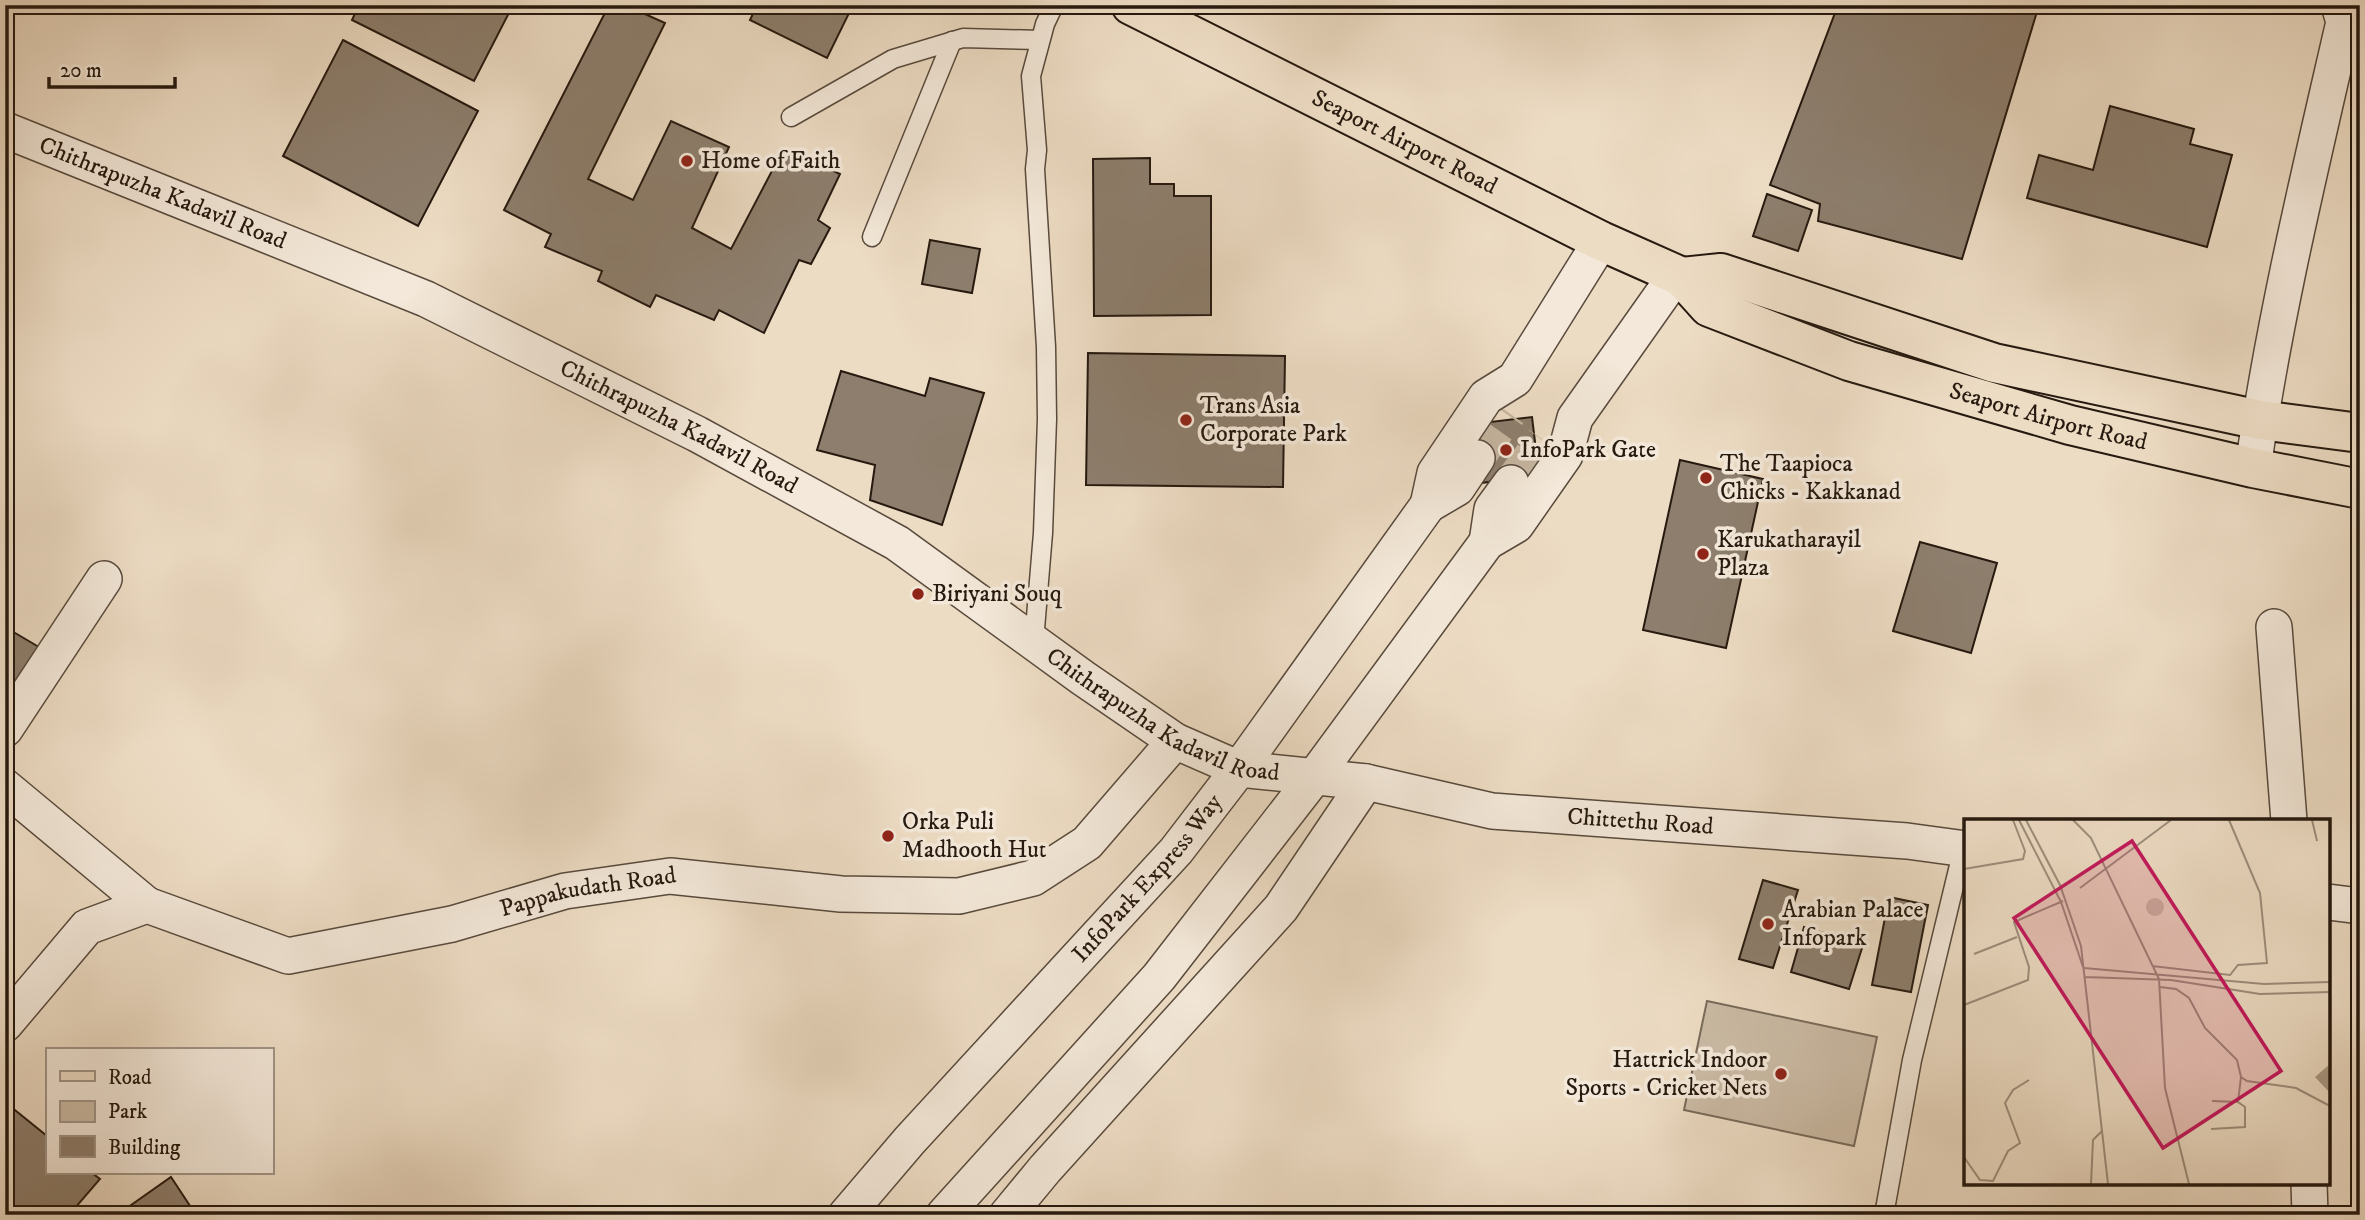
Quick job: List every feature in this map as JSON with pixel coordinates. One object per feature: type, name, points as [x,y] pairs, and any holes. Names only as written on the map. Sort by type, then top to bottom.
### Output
[{"type":"main road","name":"Seaport Airport Road","points":[[1131,5],[1601,241],[1679,276],[1709,307],[1742,320],[1849,361],[2070,425],[2253,468],[2360,489]]},
{"type":"main road","points":[[1679,276],[1721,273],[1994,363],[2260,420],[2360,433]]},
{"type":"street","points":[[2253,468],[2260,420],[2306,190],[2344,22],[2339,5]]},
{"type":"street","name":"Chithrapuzha Kadavil Road","points":[[5,130],[426,299],[475,323],[696,434],[897,543],[1175,741],[1239,769],[1315,776]]},
{"type":"street","name":"InfoPark Express Way","points":[[846,1215],[910,1140],[1176,851],[1239,769],[1428,505],[1435,473],[1486,397],[1514,379],[1601,241]]},
{"type":"street","points":[[944,1215],[1158,977],[1315,776],[1487,541],[1516,525],[1565,455],[1575,418],[1679,276]]},
{"type":"street","points":[[1509,413],[1514,379]]},
{"type":"street","points":[[1543,440],[1575,418]]},
{"type":"street","points":[[1428,505],[1457,488],[1477,458]]},
{"type":"street","points":[[1487,541],[1492,509],[1511,483]]},
{"type":"street","points":[[5,729],[104,579]]},
{"type":"street","points":[[2274,627],[2290,819]]},
{"type":"street","name":"Pappakudath Road","points":[[5,787],[147,905],[288,956],[452,924],[565,891],[670,876],[841,894],[959,896],[1033,878],[1087,843],[1175,741]]},
{"type":"street","name":"Chittethu Road","points":[[1315,776],[1366,782],[1492,811],[1907,841],[1964,849]]},
{"type":"street","points":[[1007,1215],[1045,1169],[1281,908],[1366,782]]},
{"type":"street","points":[[2330,902],[2360,906]]},
{"type":"street","points":[[5,1024],[87,927],[147,905]]},
{"type":"street","points":[[2309,1185],[2310,1215]]},
{"type":"lane","points":[[1034,641],[1044,533],[1047,419],[1046,347],[1035,169],[1037,150],[1031,76],[1040,40],[1054,5]]},
{"type":"lane","points":[[791,117],[892,59],[963,38],[1040,40]]},
{"type":"lane","points":[[872,237],[952,41]]},
{"type":"lane","points":[[1884,1215],[1912,1060],[1964,853]]},
{"type":"green space","name":"Hattrick Indoor Sports - Cricket Nets","points":[[1707,1001],[1877,1037],[1854,1146],[1684,1110]]},
{"type":"building","points":[[359,5],[513,5],[474,81],[352,20]]},
{"type":"building","name":"Home of Faith","points":[[609,5],[625,5],[665,23],[588,179],[633,200],[671,121],[729,147],[692,228],[731,249],[784,148],[840,174],[818,220],[830,228],[811,264],[799,260],[764,333],[719,310],[714,320],[656,295],[650,307],[598,281],[602,271],[545,247],[551,234],[504,210]]},
{"type":"building","points":[[757,5],[853,5],[827,58],[750,20]]},
{"type":"building","points":[[1838,5],[2039,5],[1962,259],[1818,221],[1820,204],[1770,185]]},
{"type":"building","points":[[343,40],[478,111],[418,226],[283,156]]},
{"type":"building","points":[[2110,106],[2194,129],[2190,144],[2232,155],[2207,247],[2027,198],[2039,155],[2093,170]]},
{"type":"building","points":[[1150,158],[1150,184],[1174,184],[1174,196],[1211,196],[1211,315],[1094,316],[1093,159]]},
{"type":"building","points":[[1767,194],[1812,210],[1798,251],[1753,236]]},
{"type":"building","points":[[930,240],[980,249],[972,293],[922,284]]},
{"type":"building","name":"Trans Asia Corporate Park","points":[[1088,353],[1285,356],[1283,487],[1086,485]]},
{"type":"building","points":[[841,371],[925,396],[930,378],[984,393],[942,525],[870,500],[875,465],[817,450]]},
{"type":"building","name":"InfoPark Gate","points":[[1532,417],[1539,475],[1481,483],[1473,424]]},
{"type":"building","name":"Karukatharayil Plaza","points":[[1680,460],[1763,479],[1726,648],[1643,630]]},
{"type":"building","points":[[1920,542],[1997,563],[1971,653],[1893,631]]},
{"type":"building","points":[[5,627],[44,650],[5,715]]},
{"type":"building","name":"Arabian Palace Infopark","points":[[1763,880],[1798,890],[1773,968],[1739,959]]},
{"type":"building","points":[[1889,897],[1928,905],[1911,992],[1872,985]]},
{"type":"building","points":[[1804,927],[1863,945],[1849,989],[1791,972]]},
{"type":"building","points":[[5,1102],[46,1135],[46,1174],[93,1174],[100,1179],[69,1215],[5,1215]]},
{"type":"building","points":[[171,1177],[196,1215],[117,1215]]},
{"type":"tunnel","points":[[1477,458],[1509,413]]},
{"type":"tunnel","points":[[1511,483],[1543,440]]},
{"type":"place","name":"Home of Faith","points":[[687,161]]},
{"type":"place","name":"Trans Asia Corporate Park","points":[[1186,420]]},
{"type":"place","name":"InfoPark Gate","points":[[1506,450]]},
{"type":"place","name":"The Taapioca Chicks - Kakkanad","points":[[1706,478]]},
{"type":"place","name":"Karukatharayil Plaza","points":[[1703,554]]},
{"type":"place","name":"Biriyani Souq","points":[[918,594]]},
{"type":"place","name":"Orka Puli Madhooth Hut","points":[[888,836]]},
{"type":"place","name":"Arabian Palace Infopark","points":[[1768,924]]},
{"type":"place","name":"Hattrick Indoor Sports - Cricket Nets","points":[[1781,1074]]}]
